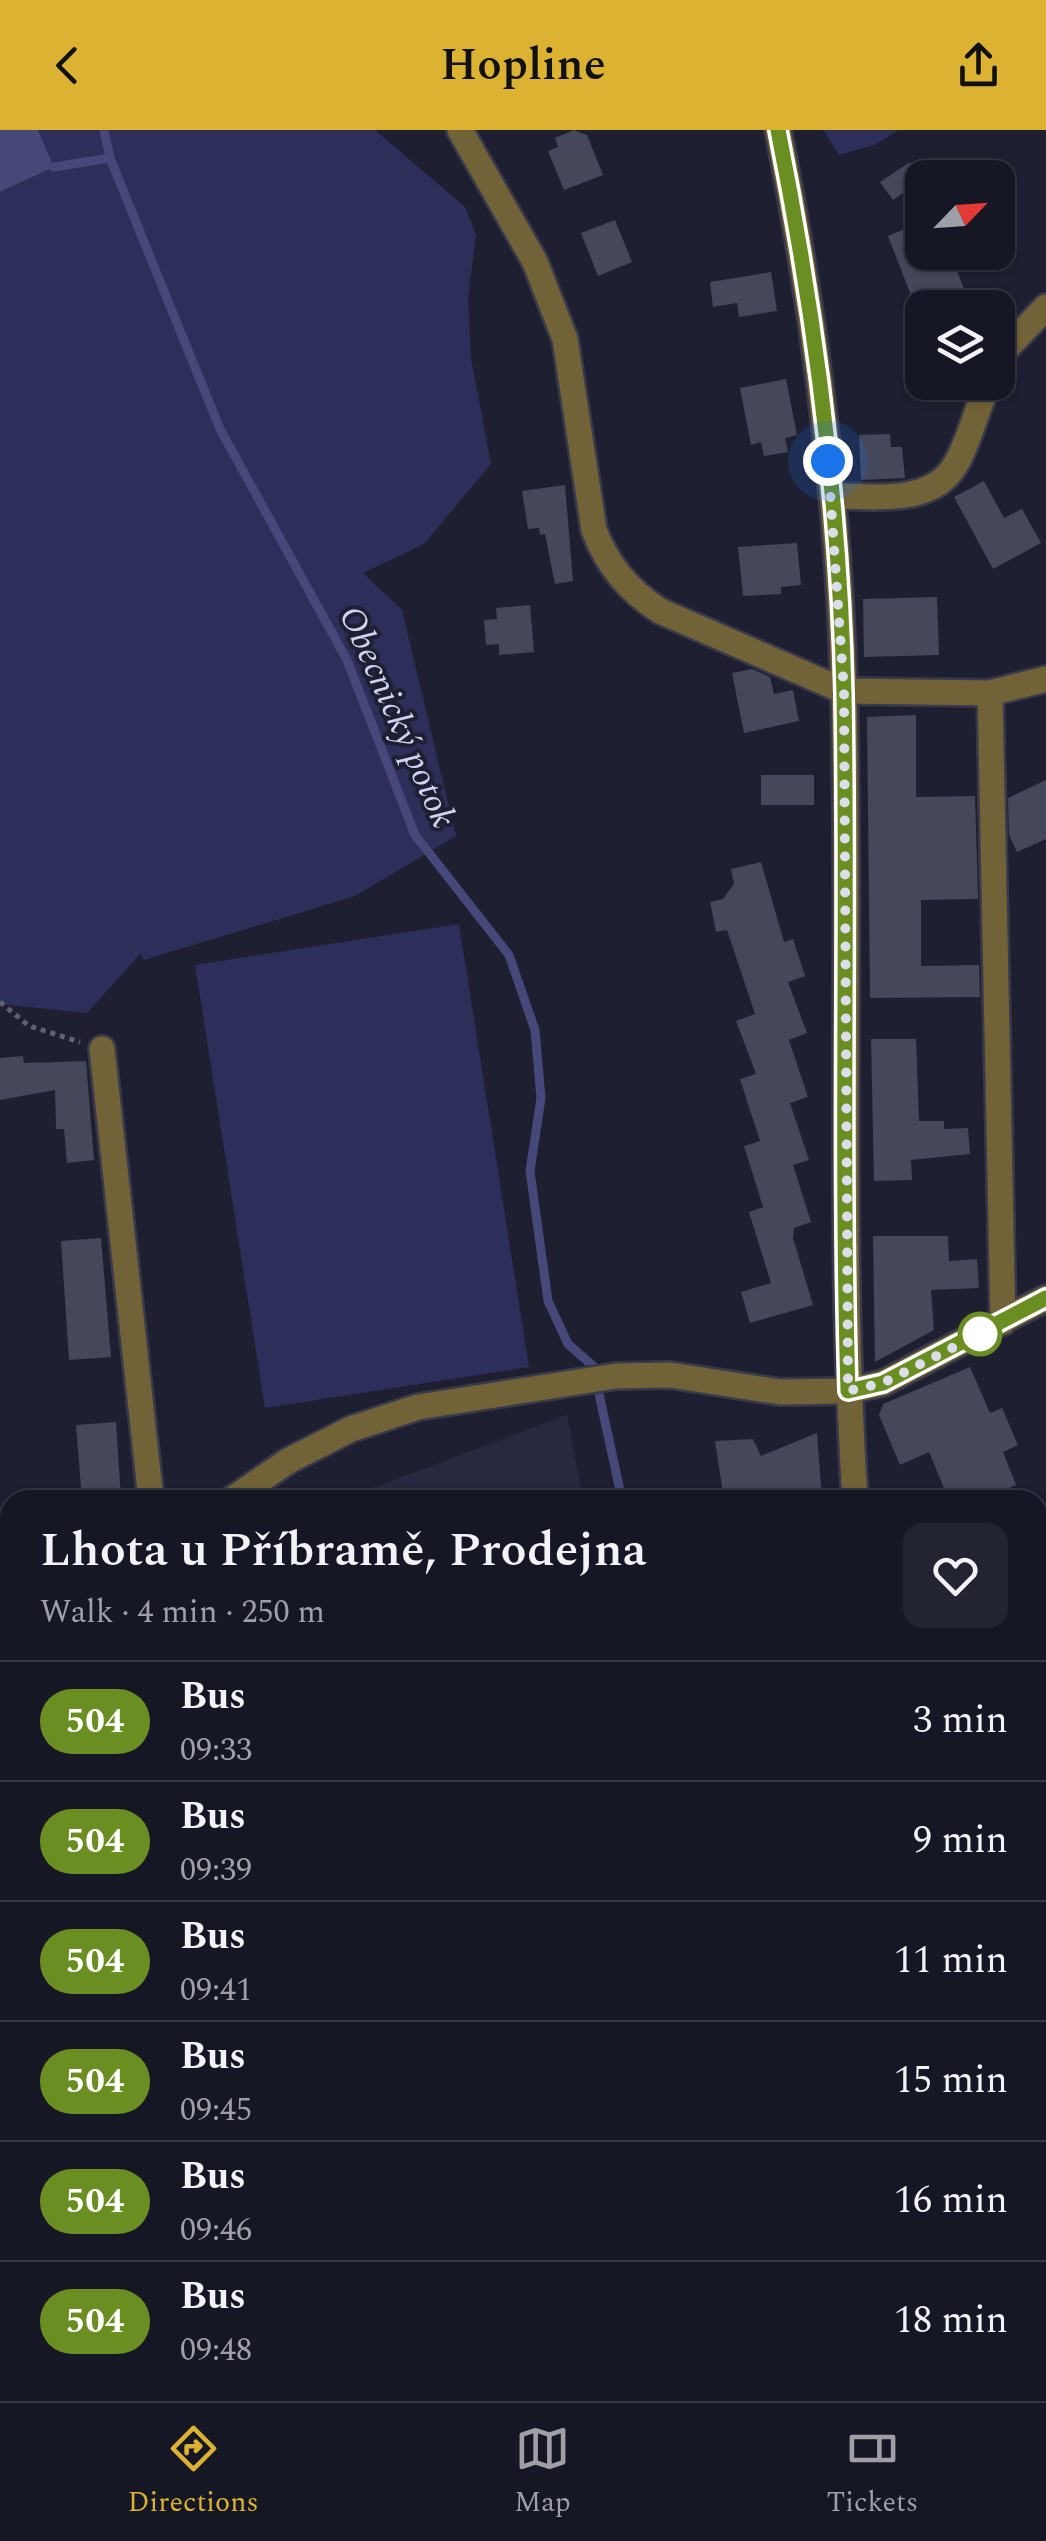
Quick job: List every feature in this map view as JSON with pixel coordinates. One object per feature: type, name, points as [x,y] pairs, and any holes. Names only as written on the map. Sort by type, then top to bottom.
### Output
[{"type":"street","points":[[460,130],[535,262],[564,339],[581,424],[588,504],[602,553],[636,595],[660,610],[844,691],[990,693],[1046,680]]},
{"type":"street","points":[[778,130],[802,252],[833,496],[844,691],[848,1391],[855,1490]]},
{"type":"street","points":[[1015,340],[1046,307]]},
{"type":"street","points":[[833,496],[903,496],[932,488],[953,469],[982,400]]},
{"type":"street","points":[[990,693],[1003,1322]]},
{"type":"street","points":[[102,1049],[149,1490]]},
{"type":"street","points":[[245,1490],[288,1460],[350,1429],[418,1407],[616,1376],[670,1376],[780,1392],[848,1391],[883,1383],[1046,1298]]},
{"type":"path","points":[[0,1002],[29,1026],[102,1049]]},
{"type":"shaded area","points":[[38,130],[375,130],[465,207],[476,235],[468,299],[471,358],[491,464],[424,544],[363,573],[402,610],[456,836],[355,896],[144,960],[141,953],[87,1013],[0,1004],[0,192],[54,167]]},
{"type":"shaded area","points":[[823,130],[899,130],[874,145],[839,155]]},
{"type":"shaded area","points":[[459,924],[529,1367],[265,1408],[195,965]]},
{"type":"shaded area","points":[[566,1415],[581,1490],[367,1490]]},
{"type":"water","points":[[0,130],[38,130],[54,167],[0,192]]},
{"type":"building","points":[[574,130],[587,135],[603,175],[564,190],[548,151],[558,147],[555,138]]},
{"type":"building","points":[[905,165],[905,192],[893,200],[880,182]]},
{"type":"building","points":[[615,220],[632,262],[598,276],[581,233]]},
{"type":"building","points":[[905,229],[905,270],[957,270],[964,290],[909,290],[888,236]]},
{"type":"building","points":[[771,272],[777,311],[739,317],[737,303],[713,307],[710,282]]},
{"type":"building","points":[[786,379],[797,435],[785,438],[788,452],[764,456],[761,442],[751,445],[740,388]]},
{"type":"building","points":[[890,434],[891,447],[902,447],[905,478],[861,480],[859,435]]},
{"type":"building","points":[[984,481],[1004,518],[1022,509],[1041,543],[993,569],[954,497]]},
{"type":"building","points":[[565,485],[573,581],[555,584],[545,534],[540,535],[539,528],[528,529],[522,491]]},
{"type":"building","points":[[797,543],[801,585],[781,587],[781,594],[743,596],[738,547]]},
{"type":"building","points":[[937,597],[939,655],[864,657],[863,599]]},
{"type":"building","points":[[530,605],[534,652],[499,655],[499,644],[486,645],[484,620],[497,619],[496,608]]},
{"type":"building","points":[[752,669],[770,677],[774,694],[793,690],[799,721],[744,733],[732,673]]},
{"type":"building","points":[[916,715],[916,797],[975,796],[978,899],[921,900],[921,966],[979,965],[980,997],[870,998],[867,717]]},
{"type":"building","points":[[761,775],[814,775],[814,805],[761,805]]},
{"type":"building","points":[[1046,780],[1046,839],[1017,852],[1009,835],[1008,798]]},
{"type":"building","points":[[761,862],[784,942],[793,939],[805,976],[788,982],[807,1033],[789,1040],[808,1097],[790,1103],[809,1160],[793,1165],[811,1222],[794,1228],[793,1238],[813,1305],[750,1323],[741,1292],[771,1283],[749,1212],[763,1207],[744,1146],[760,1141],[740,1079],[756,1074],[736,1021],[755,1014],[727,930],[716,932],[710,902],[723,899],[734,884],[731,869]]},
{"type":"building","points":[[871,1039],[916,1039],[919,1121],[944,1121],[944,1129],[968,1128],[970,1154],[911,1160],[912,1180],[874,1181]]},
{"type":"building","points":[[23,1056],[24,1063],[86,1061],[94,1160],[67,1163],[64,1129],[56,1129],[55,1090],[0,1100],[0,1058]]},
{"type":"building","points":[[873,1236],[948,1236],[949,1261],[977,1259],[979,1288],[931,1290],[934,1330],[875,1362]]},
{"type":"building","points":[[101,1238],[111,1357],[69,1360],[61,1241]]},
{"type":"building","points":[[970,1367],[990,1413],[1002,1408],[1018,1445],[1003,1452],[1016,1485],[1004,1490],[945,1490],[929,1452],[900,1465],[879,1415],[883,1404]]},
{"type":"building","points":[[116,1422],[120,1490],[81,1490],[76,1425]]},
{"type":"building","points":[[817,1433],[821,1490],[722,1490],[715,1441],[753,1439],[761,1456]]},
{"type":"waterway","name":"Obecnický potok","points":[[104,130],[110,158],[220,429],[347,660],[415,835],[509,955],[535,1030],[541,1098],[530,1171],[548,1301],[568,1344],[593,1366],[620,1490]]},
{"type":"waterway","points":[[54,167],[110,158]]},
{"type":"bus line","name":"504","points":[[778,130],[802,252],[833,496],[844,691],[848,1391],[883,1383],[1046,1298]]},
{"type":"route","points":[[828,461],[844,691],[848,1391],[883,1383],[980,1334]]}]
